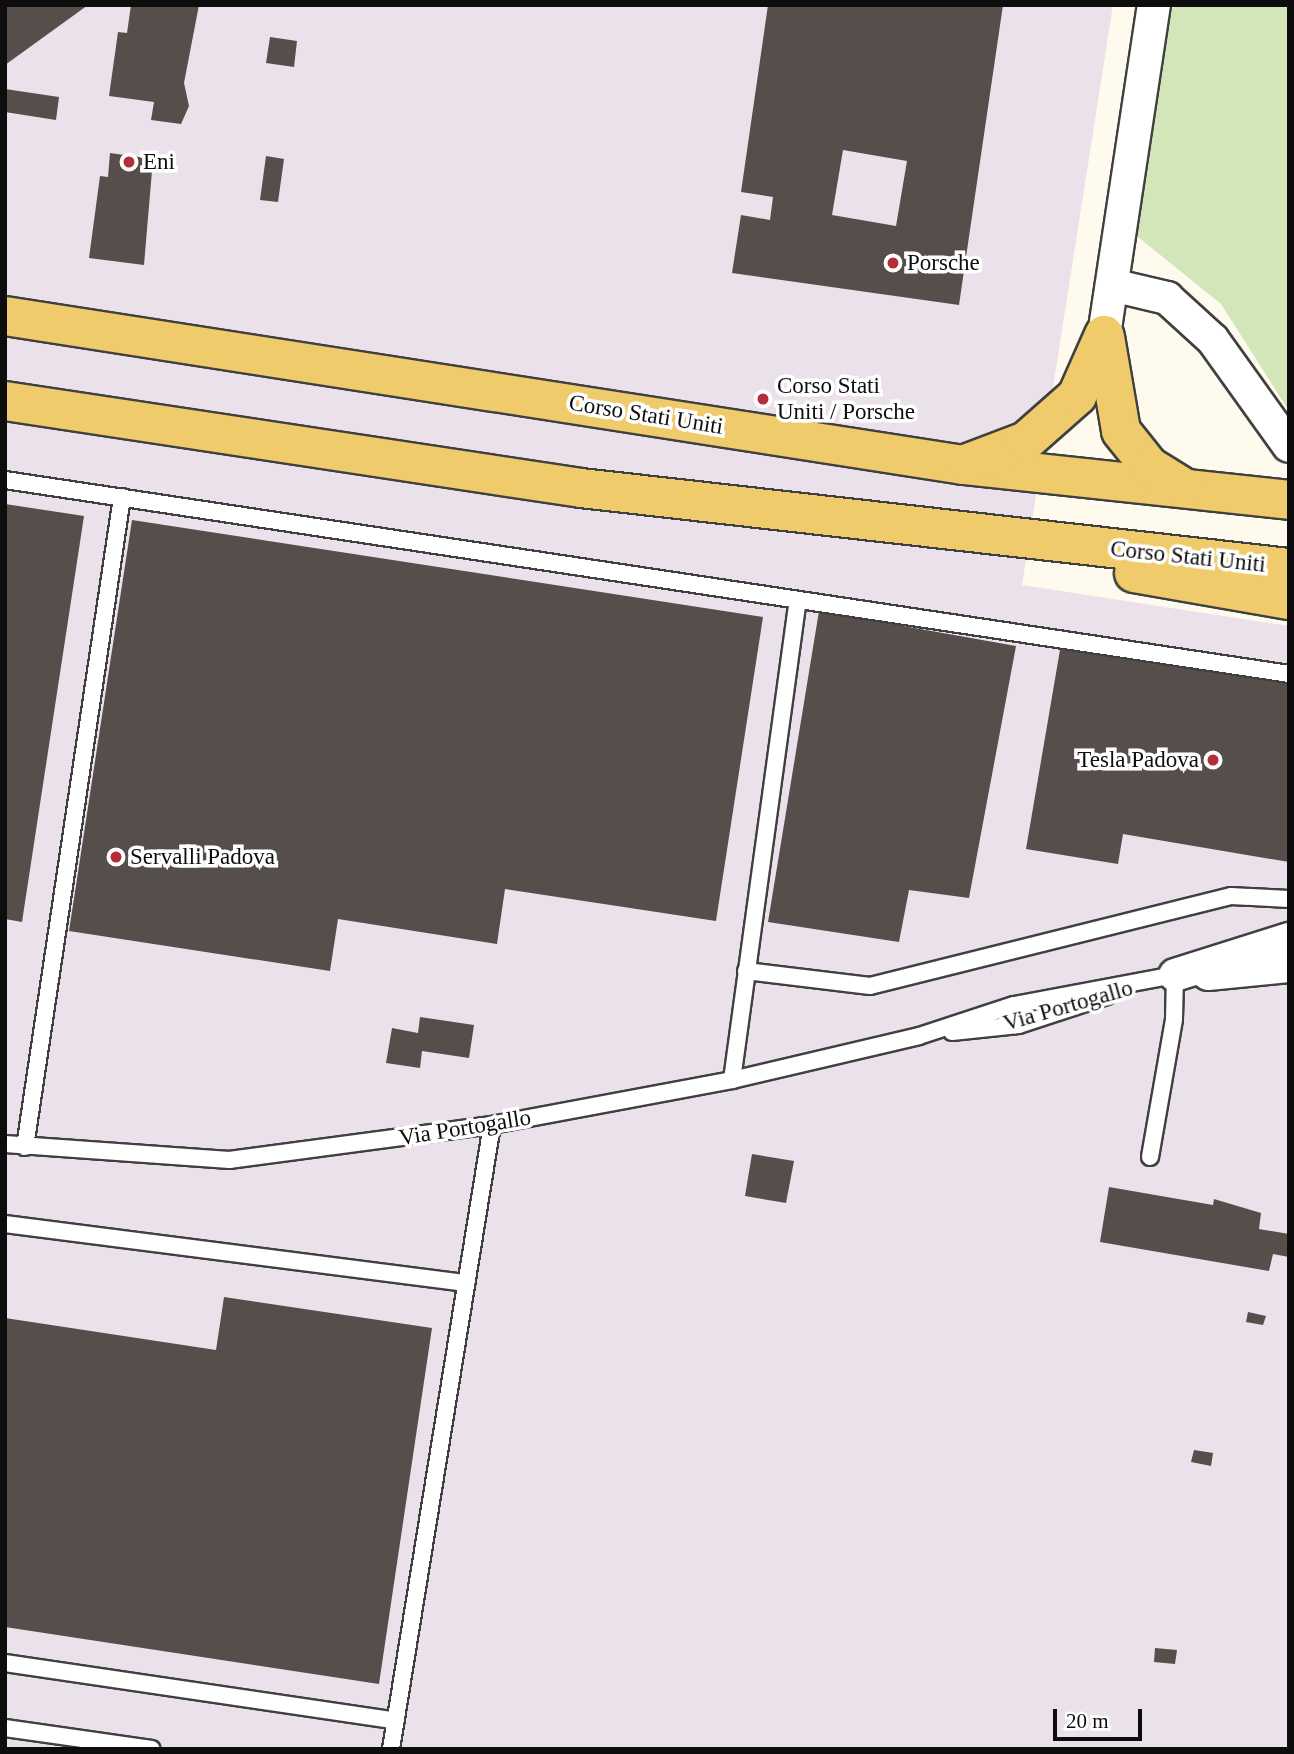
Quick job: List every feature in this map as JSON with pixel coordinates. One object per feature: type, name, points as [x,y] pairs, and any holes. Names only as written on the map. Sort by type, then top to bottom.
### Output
[{"type":"main road","name":"Corso Stati Uniti","points":[[5,316],[963,465],[1068,479],[1289,500]]},
{"type":"main road","points":[[963,465],[1026,440],[1049,422],[1077,396],[1104,335]]},
{"type":"main road","points":[[1104,335],[1121,431],[1149,466],[1185,489]]},
{"type":"main road","name":"Corso Stati Uniti","points":[[5,401],[581,488],[1289,568]]},
{"type":"main road","points":[[1068,479],[1289,510]]},
{"type":"main road","points":[[881,524],[1289,600]]},
{"type":"street","points":[[1104,335],[1154,5]]},
{"type":"street","points":[[1112,285],[1167,298],[1213,340],[1289,446]]},
{"type":"street","name":"Via Portogallo","points":[[1175,975],[1289,939]]},
{"type":"street","name":"Via Portogallo","points":[[1175,975],[1289,966]]},
{"type":"lane","points":[[5,480],[1289,674]]},
{"type":"lane","points":[[25,1147],[122,497]]},
{"type":"lane","points":[[732,1080],[798,601]]},
{"type":"lane","points":[[746,971],[870,986],[1231,896],[1289,899]]},
{"type":"lane","points":[[1150,1157],[1174,1019],[1175,975]]},
{"type":"lane","name":"Via Portogallo","points":[[5,1144],[229,1160],[492,1125],[732,1080],[919,1036],[1014,1005],[1175,975]]},
{"type":"lane","points":[[391,1749],[492,1125]]},
{"type":"lane","points":[[5,1224],[466,1283]]},
{"type":"lane","points":[[5,1663],[396,1721]]},
{"type":"lane","points":[[5,1728],[152,1749]]},
{"type":"shaded area","points":[[5,5],[1113,5],[1022,585],[1289,626],[1289,1749],[5,1749]]},
{"type":"green space","points":[[1173,5],[1289,5],[1289,411],[1221,304],[1132,232]]},
{"type":"building","points":[[5,5],[88,5],[5,65]]},
{"type":"building","points":[[131,5],[199,5],[184,83],[189,106],[181,124],[151,120],[154,102],[109,96],[118,32],[127,33]]},
{"type":"building","points":[[768,5],[1003,5],[959,305],[732,273],[741,215],[770,220],[773,197],[741,192]],"holes":[[[843,150],[907,161],[896,226],[832,215]]]},
{"type":"building","points":[[270,37],[297,41],[294,67],[266,63]]},
{"type":"building","points":[[5,89],[59,97],[56,120],[5,112]]},
{"type":"building","points":[[110,153],[153,159],[144,265],[89,258],[100,176],[108,177]]},
{"type":"building","points":[[266,156],[284,159],[278,202],[260,200]]},
{"type":"building","points":[[5,504],[84,516],[22,922],[5,919]]},
{"type":"building","points":[[132,520],[763,617],[716,921],[505,889],[497,944],[338,919],[330,971],[69,931]]},
{"type":"building","points":[[819,611],[1016,646],[969,898],[909,890],[899,942],[768,922]]},
{"type":"building","points":[[1061,644],[1289,683],[1289,862],[1123,834],[1118,864],[1026,849]]},
{"type":"building","points":[[420,1017],[474,1025],[469,1058],[422,1051],[420,1068],[386,1063],[392,1028],[418,1033]]},
{"type":"building","points":[[752,1154],[794,1161],[786,1203],[745,1196]]},
{"type":"building","points":[[1109,1187],[1213,1205],[1214,1199],[1261,1213],[1259,1229],[1289,1234],[1289,1257],[1273,1254],[1269,1271],[1100,1242]]},
{"type":"building","points":[[224,1297],[432,1328],[379,1684],[5,1627],[5,1318],[216,1350]]},
{"type":"building","points":[[1248,1312],[1266,1316],[1263,1325],[1246,1322]]},
{"type":"building","points":[[1194,1450],[1213,1453],[1211,1466],[1191,1462]]},
{"type":"building","points":[[1155,1648],[1177,1650],[1175,1664],[1154,1662]]},
{"type":"place","name":"Eni","points":[[129,162]]},
{"type":"place","name":"Porsche","points":[[893,263]]},
{"type":"place","name":"Corso Stati Uniti / Porsche","points":[[763,399]]},
{"type":"place","name":"Tesla Padova","points":[[1213,760]]},
{"type":"place","name":"Servalli Padova","points":[[116,857]]}]
